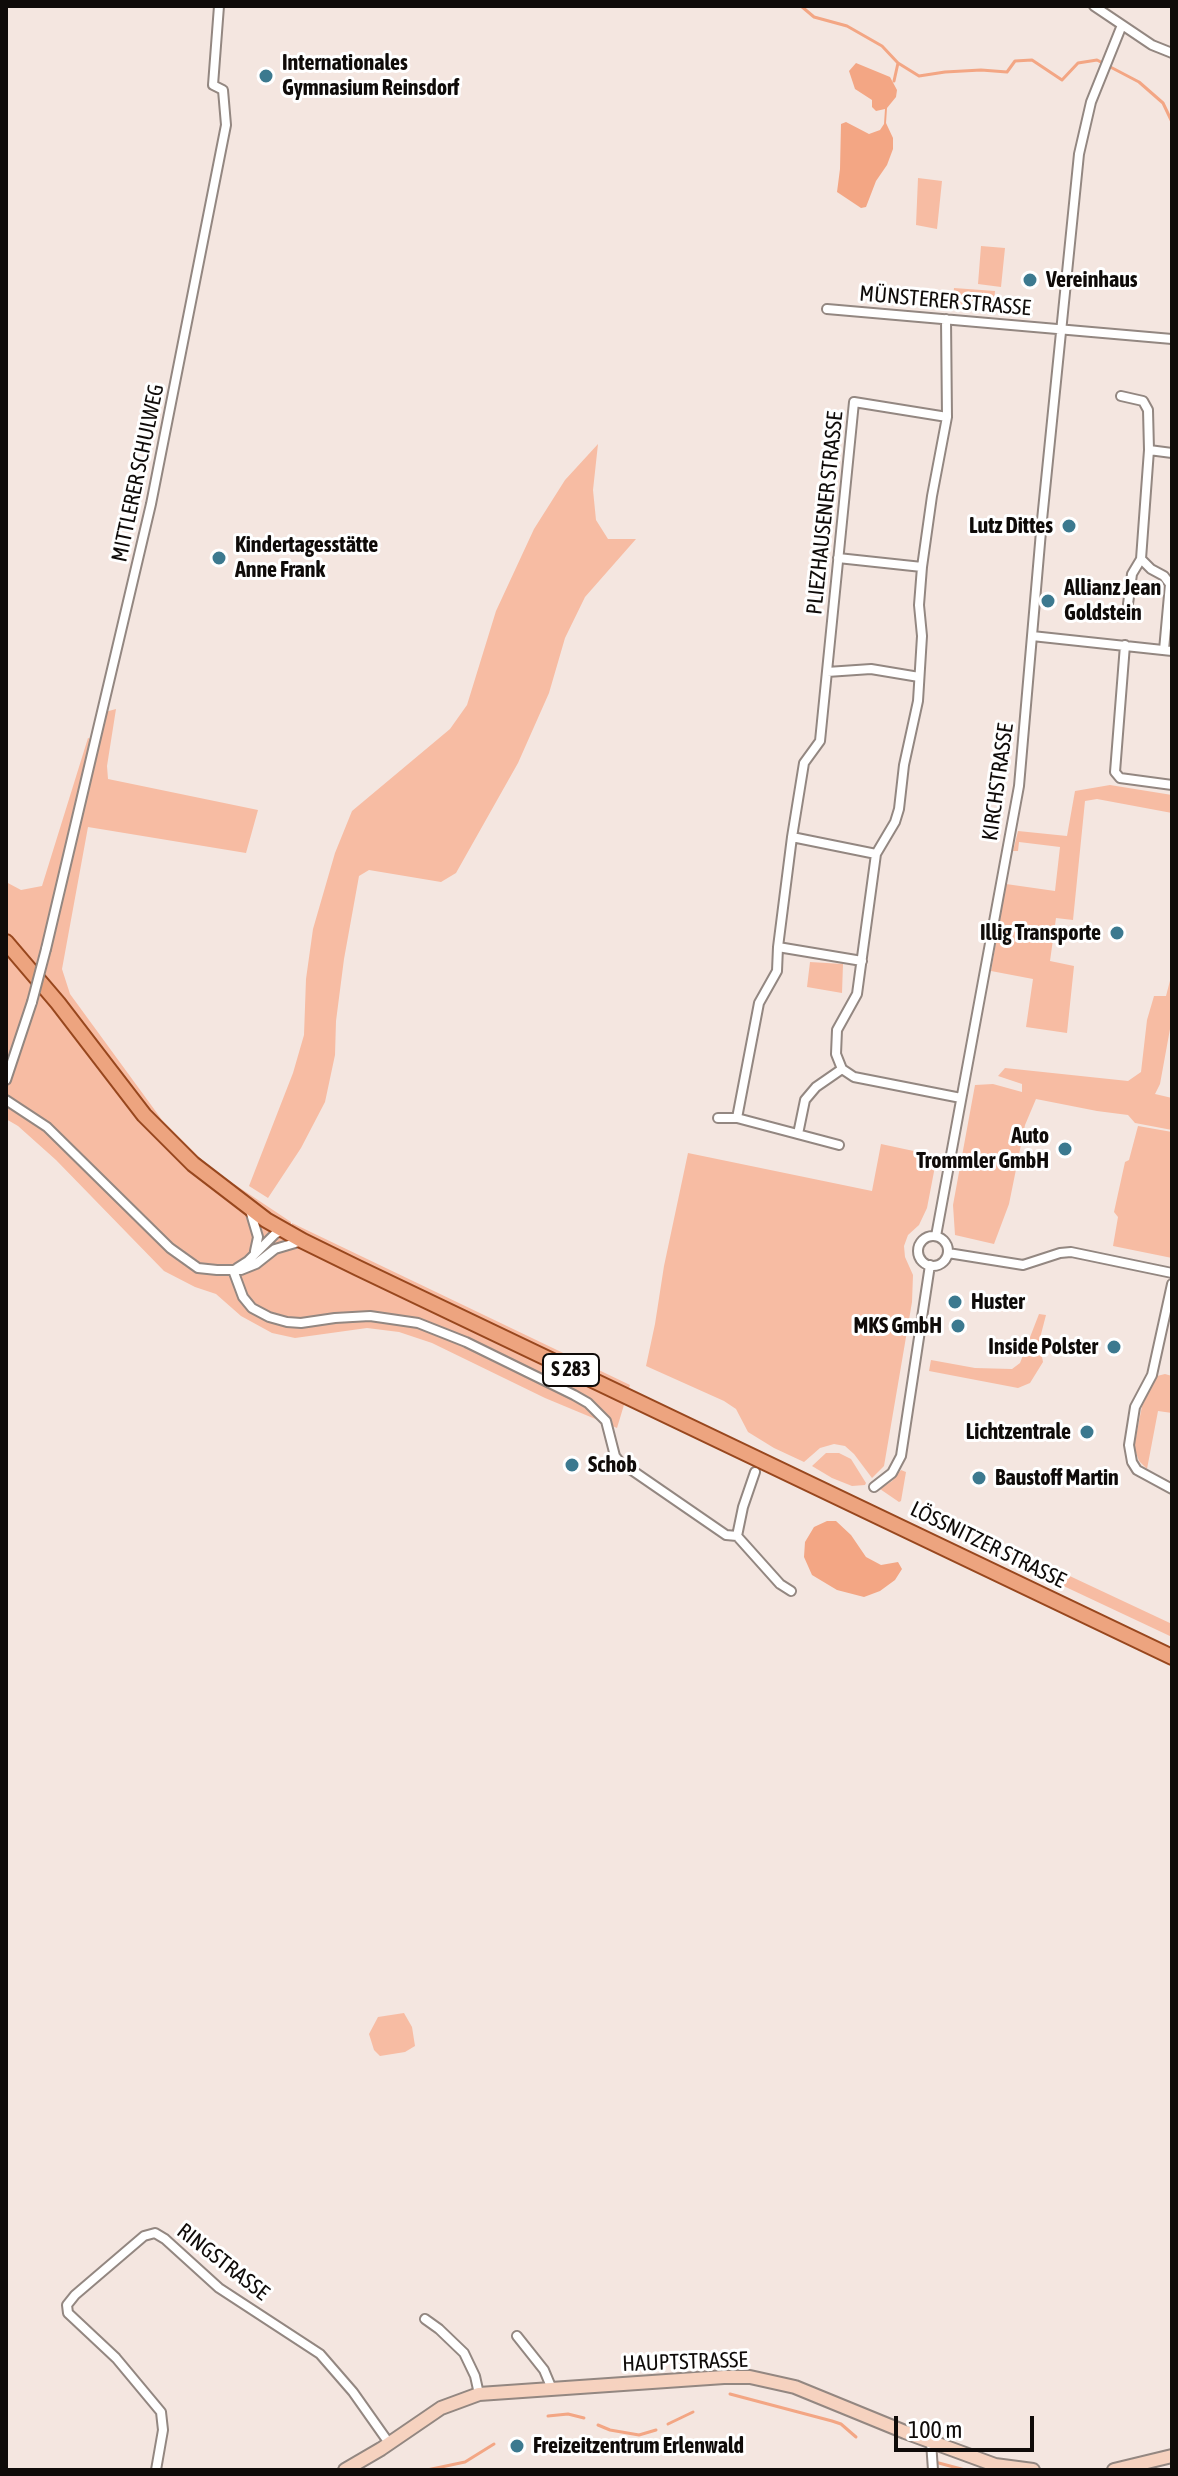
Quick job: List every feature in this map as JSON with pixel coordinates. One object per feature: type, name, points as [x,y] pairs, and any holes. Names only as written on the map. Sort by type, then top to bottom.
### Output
[{"type":"main road","name":"S 283","points":[[6,942],[50,993],[144,1115],[193,1164],[250,1209],[303,1241]]},
{"type":"main road","name":"LÖSSNITZER STRASSE","points":[[303,1241],[1172,1657]]},
{"type":"main road","name":"HAUPTSTRASSE","points":[[345,2470],[441,2408],[479,2394],[750,2377],[795,2387],[995,2465],[1033,2470]]},
{"type":"main road","points":[[1114,2470],[1167,2461]]},
{"type":"street","name":"MITTLERER SCHULWEG","points":[[6,1080],[46,949],[151,504],[226,125],[223,90],[213,85],[219,6]]},
{"type":"street","points":[[1094,6],[1152,45],[1172,53]]},
{"type":"street","name":"KIRCHSTRASSE","points":[[874,1487],[892,1473],[901,1456],[930,1265],[920,1258],[918,1248],[926,1238],[936,1236],[1019,786],[1079,154],[1091,102],[1122,25]]},
{"type":"street","name":"MÜNSTERER STRASSE","points":[[827,309],[1061,329]]},
{"type":"street","points":[[946,319],[947,417],[922,567],[918,701],[904,765],[899,809],[876,854],[857,994],[837,1030],[836,1054],[842,1069],[854,1077],[961,1098]]},
{"type":"street","points":[[1061,329],[1172,339]]},
{"type":"street","points":[[1121,396],[1143,401],[1148,410],[1149,450],[1141,559],[1132,574],[1128,604]]},
{"type":"street","name":"PLIEZHAUSENER STRASSE","points":[[737,1118],[759,1003],[777,971],[804,763],[820,741],[854,402],[947,417]]},
{"type":"street","points":[[1149,450],[1172,453]]},
{"type":"street","points":[[838,558],[922,567]]},
{"type":"street","points":[[1032,636],[1168,651],[1170,584],[1141,559]]},
{"type":"street","points":[[1125,645],[1115,772],[1120,778],[1172,785]]},
{"type":"street","points":[[827,672],[871,669],[919,677]]},
{"type":"street","points":[[792,837],[876,854]]},
{"type":"street","points":[[778,947],[862,961]]},
{"type":"street","points":[[798,1134],[805,1100],[816,1087],[842,1069]]},
{"type":"street","points":[[6,1100],[47,1127],[182,1258],[198,1268],[233,1270],[251,1267],[275,1249],[282,1240],[283,1230]]},
{"type":"street","points":[[718,1118],[737,1118],[839,1145]]},
{"type":"street","points":[[250,1209],[258,1237],[252,1257]]},
{"type":"street","points":[[233,1270],[283,1230]]},
{"type":"street","points":[[930,1265],[943,1262],[948,1253],[946,1243],[936,1236]]},
{"type":"street","points":[[275,1249],[303,1241]]},
{"type":"street","points":[[948,1253],[1023,1265],[1071,1252],[1172,1273]]},
{"type":"street","points":[[233,1270],[243,1297],[252,1308],[269,1317],[301,1323],[370,1316],[418,1323],[466,1342],[588,1403],[606,1421],[615,1456],[626,1467],[726,1535],[737,1536],[780,1584],[791,1591]]},
{"type":"street","points":[[1172,1284],[1152,1375],[1134,1412],[1129,1450],[1137,1470],[1172,1489]]},
{"type":"street","points":[[737,1536],[755,1472]]},
{"type":"street","name":"RINGSTRASSE","points":[[156,2470],[163,2430],[161,2412],[116,2358],[68,2313],[67,2305],[144,2236],[155,2233],[219,2288],[320,2354],[353,2392],[389,2443]]},
{"type":"street","points":[[425,2319],[464,2353],[475,2376],[479,2394]]},
{"type":"street","points":[[517,2336],[531,2350],[552,2389]]},
{"type":"street","points":[[931,2442],[933,2470]]},
{"type":"shaded area","points":[[856,63],[890,77],[897,90],[896,97],[887,108],[886,123],[893,138],[893,149],[866,207],[861,208],[837,192],[841,124],[846,122],[869,134],[880,130],[884,124],[885,109],[876,111],[872,100],[855,89],[849,71]]},
{"type":"shaded area","points":[[918,178],[942,181],[937,229],[916,225]]},
{"type":"shaded area","points":[[981,246],[1005,248],[1001,287],[978,284]]},
{"type":"shaded area","points":[[954,288],[995,291],[993,312],[952,309]]},
{"type":"shaded area","points":[[598,444],[593,490],[596,520],[608,539],[636,539],[585,597],[565,638],[549,693],[518,763],[456,873],[441,882],[369,870],[359,876],[344,959],[335,1055],[325,1102],[301,1148],[268,1198],[249,1186],[293,1073],[304,1035],[306,979],[313,929],[335,853],[352,811],[450,729],[467,705],[496,611],[534,529],[565,480]]},
{"type":"shaded area","points":[[116,709],[107,766],[108,779],[258,810],[246,853],[88,827],[62,969],[70,994],[162,1120],[210,1168],[291,1222],[291,1233],[292,1223],[630,1385],[617,1428],[545,1398],[432,1343],[399,1332],[367,1328],[295,1338],[272,1333],[241,1316],[216,1294],[164,1271],[56,1160],[6,1119],[6,882],[21,890],[42,886],[88,738],[98,741],[105,712]]},
{"type":"shaded area","points":[[1110,785],[1172,795],[1172,813],[1097,799],[1085,801],[1073,920],[1056,918],[1050,961],[1074,966],[1067,1033],[1026,1027],[1033,979],[991,971],[1006,884],[1055,891],[1060,847],[1019,842],[1018,851],[1013,851],[1018,831],[1067,836],[1075,791]]},
{"type":"shaded area","points":[[810,962],[843,964],[842,993],[807,987]]},
{"type":"shaded area","points":[[1172,973],[1172,1018],[1160,1084],[1155,1094],[1172,1098],[1172,1130],[1135,1123],[1128,1115],[1036,1099],[1025,1125],[1009,1204],[994,1244],[955,1235],[953,1205],[975,1085],[993,1084],[1022,1092],[1022,1084],[998,1076],[1005,1068],[1128,1081],[1141,1072],[1147,1020],[1154,996],[1166,996]]},
{"type":"shaded area","points":[[1138,1126],[1172,1132],[1172,1258],[1113,1246],[1118,1217],[1114,1212],[1125,1162],[1129,1160]]},
{"type":"shaded area","points":[[881,1144],[937,1156],[927,1208],[904,1246],[913,1275],[912,1302],[884,1466],[872,1478],[845,1446],[834,1444],[820,1448],[804,1462],[748,1432],[736,1409],[724,1401],[646,1366],[688,1153],[872,1191]]},
{"type":"shaded area","points":[[1039,1314],[1046,1315],[1039,1342],[1043,1362],[1030,1383],[1018,1388],[929,1371],[931,1360],[975,1368],[1012,1369],[1020,1363]]},
{"type":"shaded area","points":[[1157,1376],[1172,1376],[1172,1413],[1158,1411],[1147,1469],[1139,1461],[1134,1447],[1142,1406]]},
{"type":"shaded area","points":[[826,1453],[839,1453],[851,1459],[865,1485],[852,1486],[812,1466]]},
{"type":"shaded area","points":[[901,1470],[906,1472],[899,1502],[880,1489]]},
{"type":"shaded area","points":[[836,1521],[851,1535],[866,1557],[881,1565],[898,1562],[902,1569],[895,1580],[880,1591],[864,1597],[837,1590],[812,1575],[804,1557],[805,1542],[814,1527]]},
{"type":"shaded area","points":[[1010,1548],[1172,1624],[1172,1637],[1004,1558]]},
{"type":"shaded area","points":[[404,2013],[412,2027],[415,2046],[405,2052],[380,2056],[374,2050],[369,2034],[378,2017]]},
{"type":"waterway","points":[[801,6],[814,17],[847,26],[882,46],[898,63],[919,76],[981,70],[1007,72],[1015,61],[1032,60],[1062,80],[1078,63],[1097,60],[1139,82],[1163,103],[1172,122]]},
{"type":"waterway","points":[[894,81],[898,63]]},
{"type":"waterway","points":[[730,2394],[841,2424],[856,2437]]},
{"type":"waterway","points":[[668,2424],[693,2412]]},
{"type":"waterway","points":[[548,2416],[568,2414],[584,2418]]},
{"type":"waterway","points":[[598,2425],[639,2435],[656,2430]]},
{"type":"waterway","points":[[427,2470],[465,2462],[494,2444]]},
{"type":"waterway","points":[[935,2462],[965,2470]]},
{"type":"place","name":"Internationales Gymnasium Reinsdorf","points":[[266,76]]},
{"type":"place","name":"Vereinhaus","points":[[1030,280]]},
{"type":"place","name":"Lutz Dittes","points":[[1069,526]]},
{"type":"place","name":"Kindertagesstätte Anne Frank","points":[[219,558]]},
{"type":"place","name":"Allianz Jean Goldstein","points":[[1048,601]]},
{"type":"place","name":"Illig Transporte","points":[[1117,933]]},
{"type":"place","name":"Auto Trommler GmbH","points":[[1065,1149]]},
{"type":"place","name":"Huster","points":[[955,1302]]},
{"type":"place","name":"MKS GmbH","points":[[958,1326]]},
{"type":"place","name":"Inside Polster","points":[[1114,1347]]},
{"type":"place","name":"Lichtzentrale","points":[[1087,1432]]},
{"type":"place","name":"Schob","points":[[572,1465]]},
{"type":"place","name":"Baustoff Martin","points":[[979,1478]]},
{"type":"place","name":"Freizeitzentrum Erlenwald","points":[[517,2446]]}]
